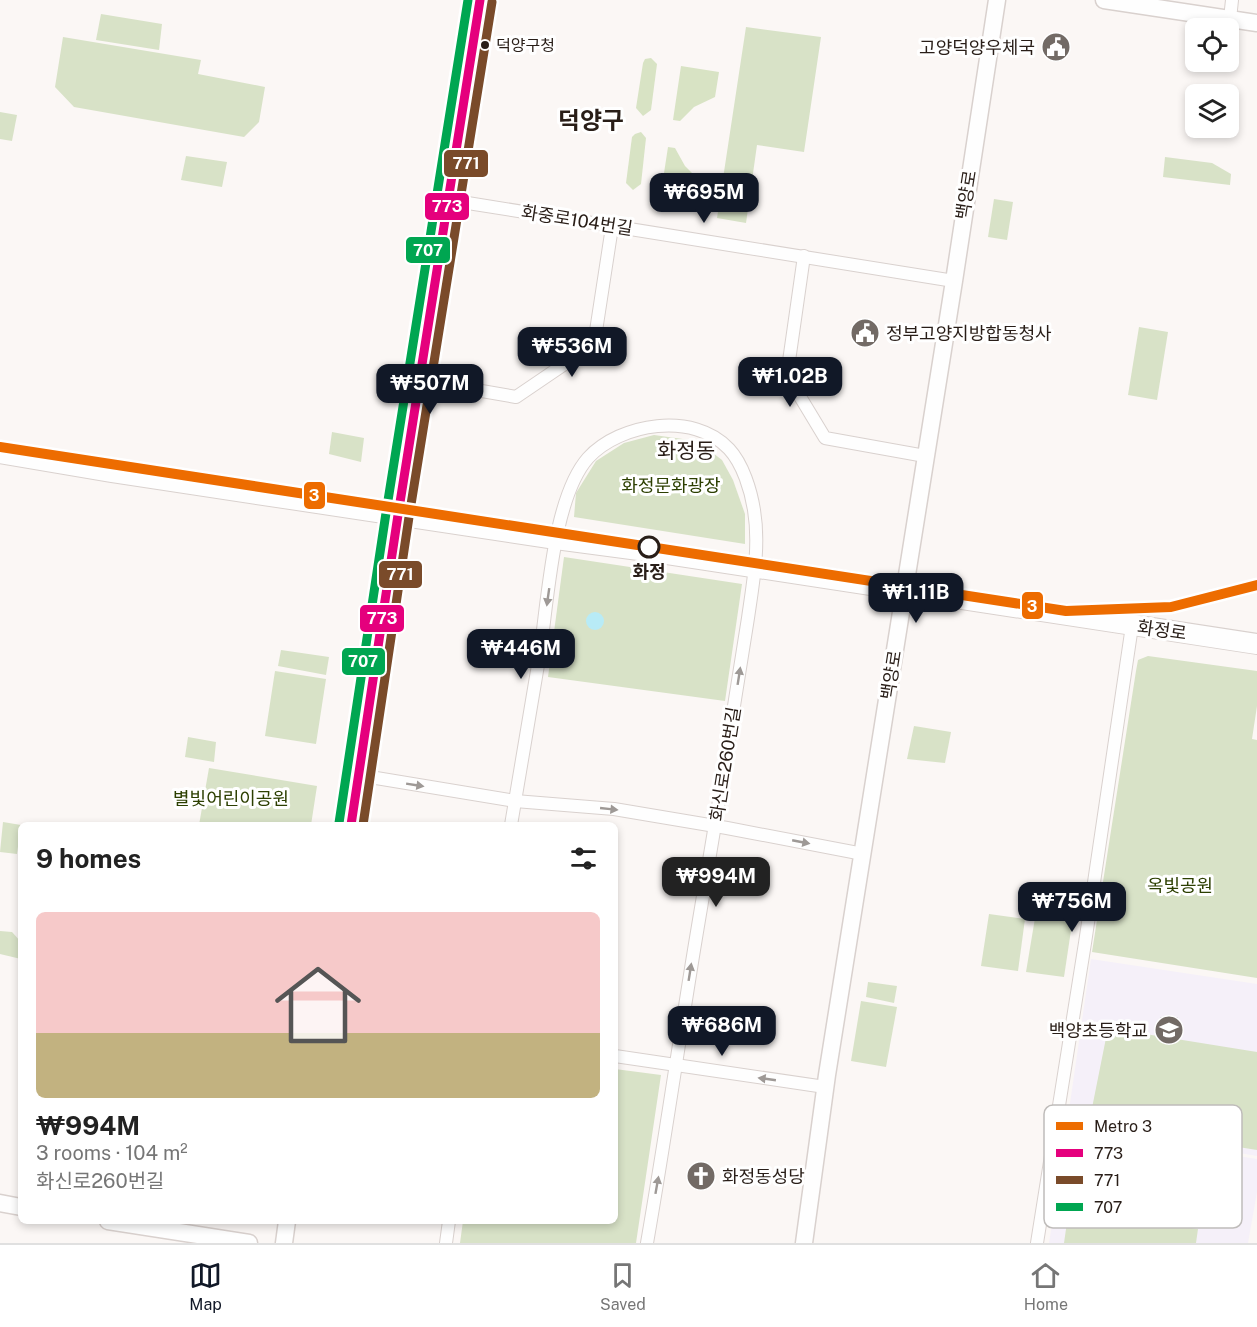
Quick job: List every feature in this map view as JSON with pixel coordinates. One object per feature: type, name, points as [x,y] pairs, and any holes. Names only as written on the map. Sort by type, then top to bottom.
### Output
[{"type":"main road","name":"화정로","points":[[0,453],[123,474],[1257,644]]},
{"type":"street","points":[[351,822],[418,380],[480,0]]},
{"type":"street","name":"백양로","points":[[804,1243],[825,1087],[997,0]]},
{"type":"street","points":[[1104,0],[1223,18]]},
{"type":"street","points":[[1230,18],[1232,0]]},
{"type":"street","points":[[1239,20],[1257,23]]},
{"type":"street","name":"화중로104번길","points":[[449,200],[954,281]]},
{"type":"street","points":[[418,380],[516,397],[594,344],[612,226]]},
{"type":"street","points":[[804,256],[787,375],[825,438],[926,456]]},
{"type":"street","name":"화신로260번길","points":[[512,822],[539,660],[556,539],[569,491],[589,457],[604,446],[637,429],[654,426],[697,430],[728,448],[744,476],[754,512],[755,569],[716,826],[647,1243]]},
{"type":"street","points":[[1059,1105],[1132,626]]},
{"type":"street","points":[[358,775],[516,801],[614,809],[863,854]]},
{"type":"street","points":[[618,1056],[825,1087]]},
{"type":"street","points":[[1037,1243],[1044,1200]]},
{"type":"street","points":[[0,1203],[18,1206]]},
{"type":"street","points":[[127,1224],[249,1243]]},
{"type":"street","points":[[284,1243],[287,1224]]},
{"type":"street","points":[[446,1243],[449,1224]]},
{"type":"shaded area","name":"백양초등학교","points":[[1091,959],[1257,984],[1257,1156],[1242,1153],[1242,1105],[1070,1105]]},
{"type":"shaded area","points":[[1242,1157],[1257,1159],[1257,1192],[1248,1243],[1049,1243],[1051,1228],[1242,1228]]},
{"type":"green space","points":[[101,14],[162,24],[159,50],[96,40]]},
{"type":"green space","points":[[746,27],[821,37],[804,152],[757,145],[746,223],[717,218]]},
{"type":"green space","points":[[63,37],[201,60],[198,74],[265,87],[259,122],[244,137],[74,107],[55,87]]},
{"type":"green space","points":[[651,58],[657,64],[651,110],[643,116],[636,108],[643,63],[645,59]]},
{"type":"green space","points":[[681,66],[719,72],[715,97],[694,107],[680,121],[673,120]]},
{"type":"green space","points":[[0,112],[17,115],[12,141],[0,139]]},
{"type":"green space","points":[[641,132],[646,138],[641,184],[633,190],[626,183],[632,137]]},
{"type":"green space","points":[[668,147],[675,148],[685,166],[702,183],[699,206],[660,199]]},
{"type":"green space","points":[[186,156],[227,162],[222,187],[181,180]]},
{"type":"green space","points":[[1165,157],[1212,163],[1231,174],[1230,185],[1163,177]]},
{"type":"green space","points":[[994,199],[1013,202],[1007,240],[988,237]]},
{"type":"green space","points":[[1139,327],[1168,332],[1157,400],[1128,395]]},
{"type":"green space","points":[[332,432],[364,438],[361,462],[329,454]]},
{"type":"green space","name":"화정문화광장","points":[[654,435],[697,441],[722,460],[733,480],[745,514],[745,544],[574,517],[576,493],[596,461],[624,443]]},
{"type":"green space","points":[[564,557],[742,584],[725,701],[548,677]]},
{"type":"green space","points":[[281,650],[329,657],[326,675],[278,666]]},
{"type":"green space","name":"옥빛공원","points":[[1148,656],[1257,671],[1257,706],[1252,739],[1257,740],[1257,978],[1092,952],[1138,660]]},
{"type":"green space","points":[[275,671],[326,679],[316,744],[265,736]]},
{"type":"green space","points":[[914,726],[951,732],[945,763],[907,759]]},
{"type":"green space","points":[[188,737],[216,742],[214,762],[185,757]]},
{"type":"green space","name":"별빛어린이공원","points":[[209,768],[317,786],[311,822],[200,822]]},
{"type":"green space","points":[[3,822],[18,824],[17,854],[0,852]]},
{"type":"green space","points":[[1036,912],[1073,917],[1064,977],[1026,972]]},
{"type":"green space","points":[[989,914],[1025,919],[1018,971],[981,966]]},
{"type":"green space","points":[[0,931],[12,932],[18,939],[18,958],[0,954]]},
{"type":"green space","points":[[868,982],[897,986],[894,1003],[866,997]]},
{"type":"green space","points":[[861,1001],[897,1007],[886,1067],[851,1061]]},
{"type":"green space","points":[[1108,1028],[1257,1052],[1257,1150],[1242,1148],[1242,1105],[1093,1105]]},
{"type":"green space","points":[[618,1069],[661,1075],[636,1243],[460,1243],[463,1224],[618,1224]]},
{"type":"green space","points":[[1066,1228],[1198,1229],[1196,1243],[1064,1243]]},
{"type":"water","points":[[591,612],[599,612],[604,617],[602,628],[591,630],[586,625],[586,617]]},
{"type":"metro line","name":"3","points":[[0,447],[1066,611],[1171,607],[1257,585]]},
{"type":"transit line","name":"707","points":[[339,822],[468,0]]},
{"type":"transit line","name":"773","points":[[351,822],[480,0]]},
{"type":"transit line","name":"771","points":[[363,822],[409,517],[492,2]]},
{"type":"place","name":"덕양구청","points":[[485,45]]},
{"type":"place","name":"고양덕양우체국","points":[[1056,47]]},
{"type":"place","name":"정부고양지방합동청사","points":[[865,333]]},
{"type":"place","name":"화정","points":[[649,547]]},
{"type":"place","name":"백양초등학교","points":[[1169,1030]]},
{"type":"place","name":"화정동성당","points":[[701,1176]]},
{"type":"district","name":"덕양구","points":[[591,120]]},
{"type":"district","name":"화정동","points":[[686,450]]}]
